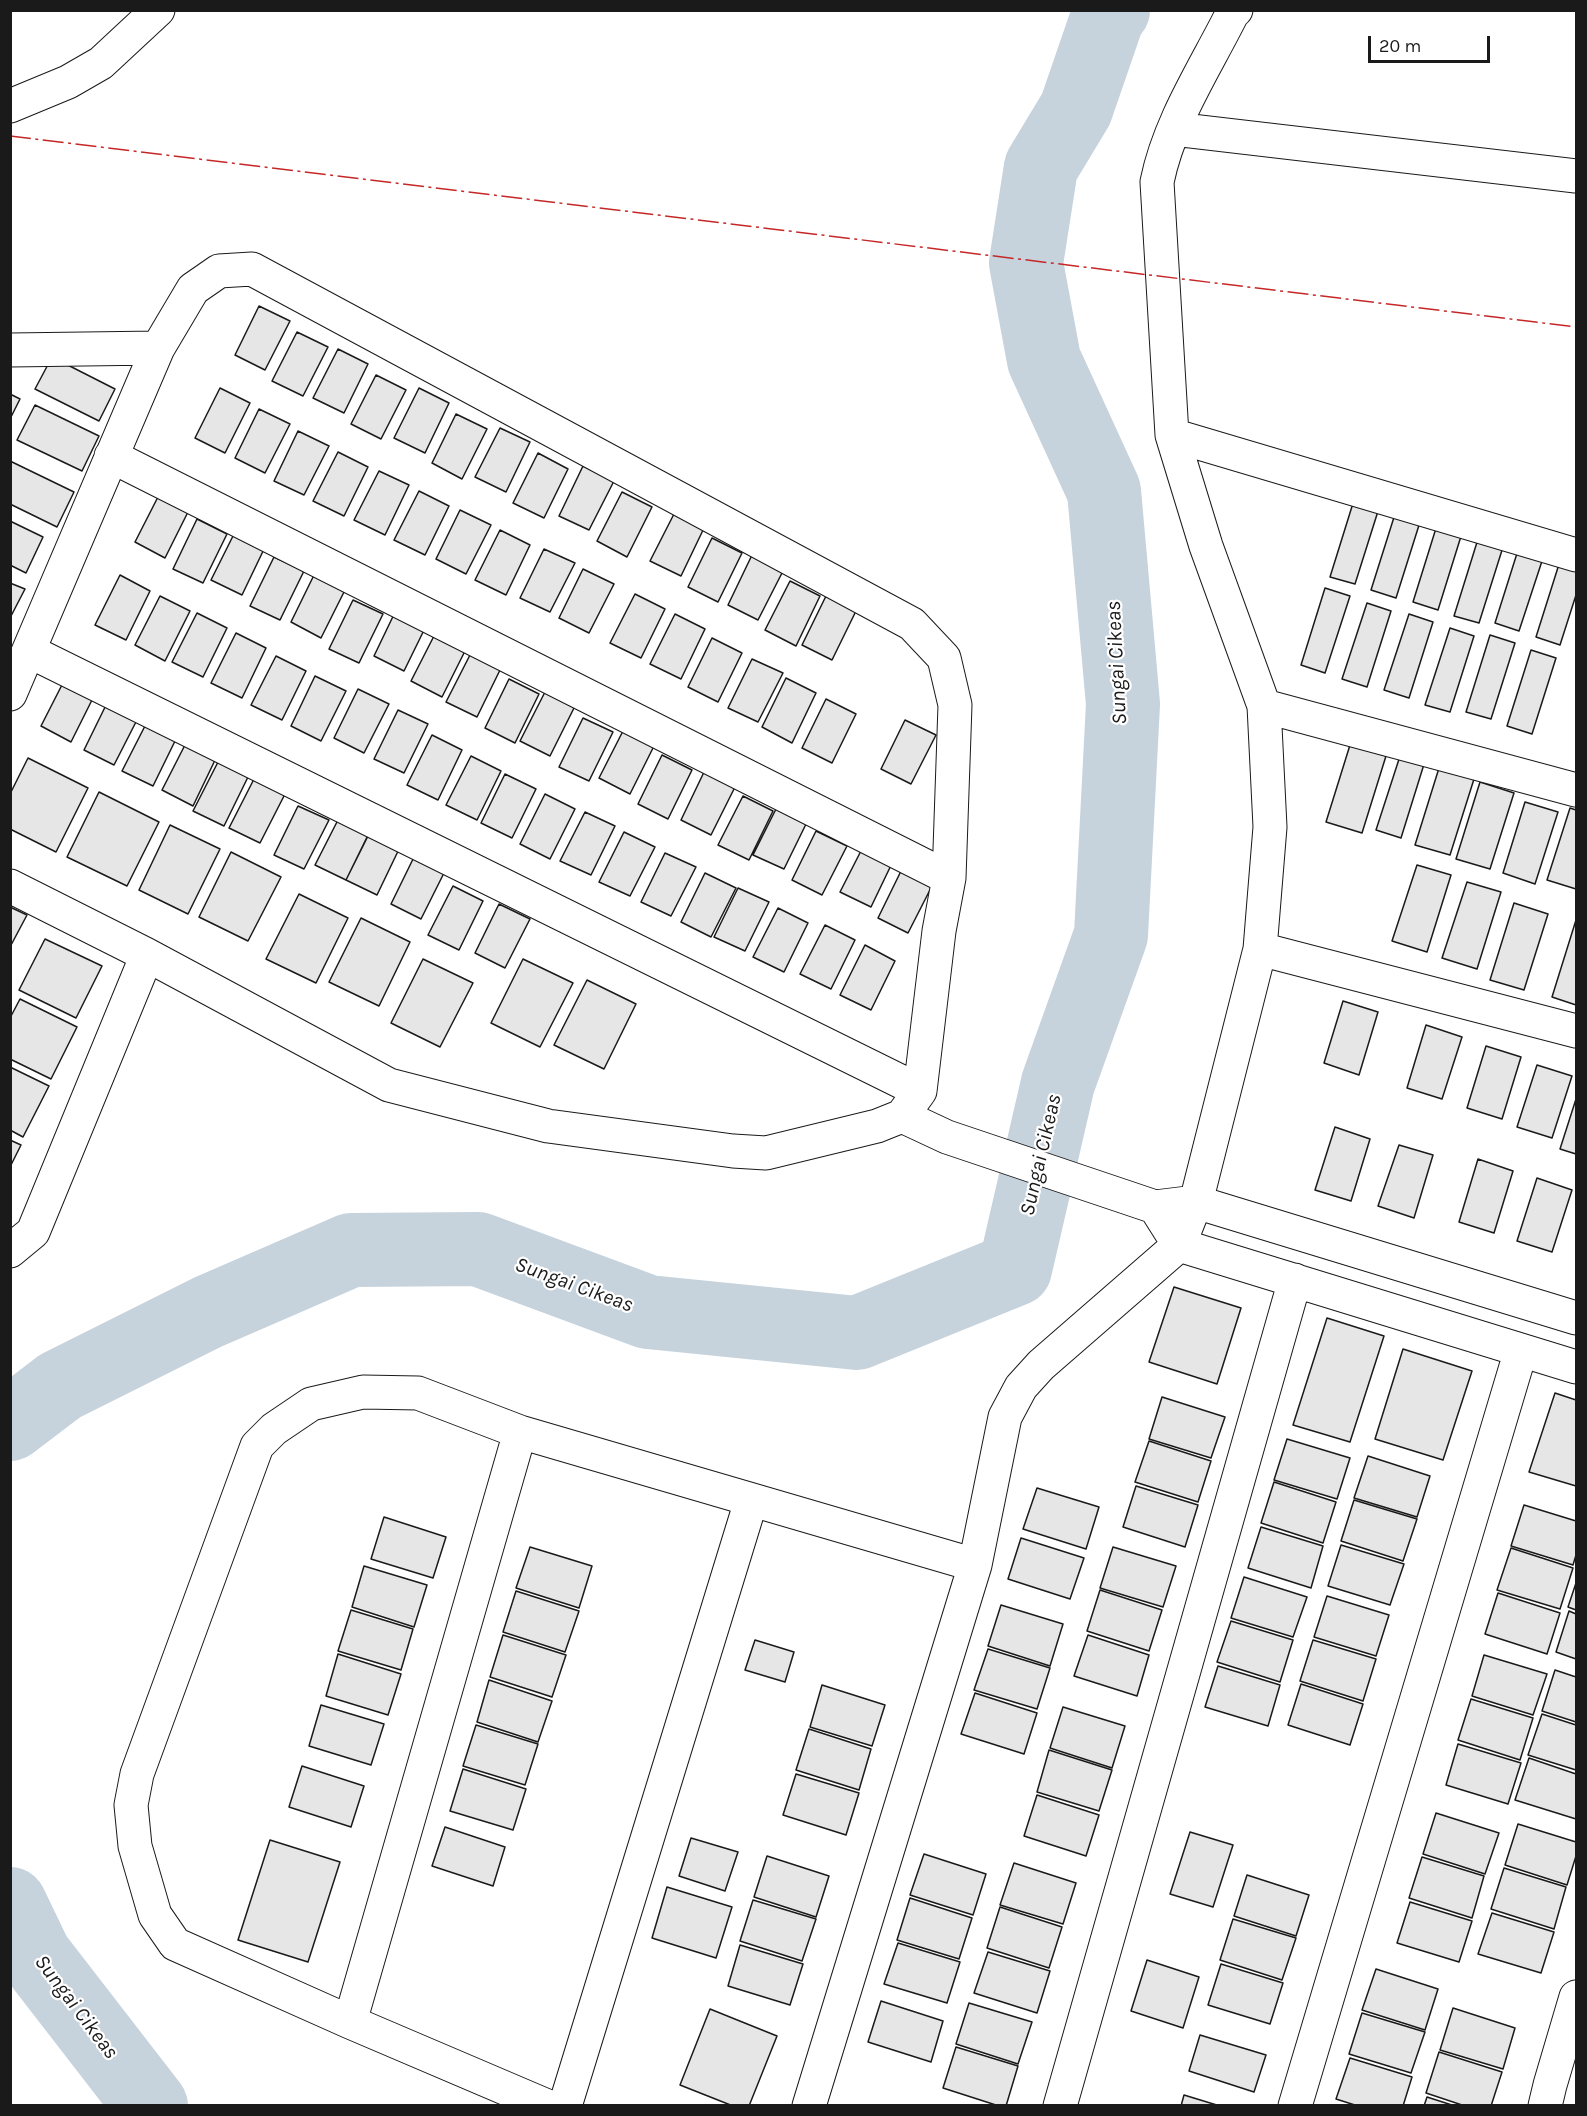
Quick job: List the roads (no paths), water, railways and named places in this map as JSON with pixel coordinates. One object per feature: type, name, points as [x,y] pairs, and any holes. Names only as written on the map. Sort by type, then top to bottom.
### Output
[{"type":"street","points":[[10,106],[68,82],[100,63],[158,10]]},
{"type":"street","points":[[809,2106],[975,1565],[1005,1417],[1021,1387],[1041,1365],[1179,1245],[1196,1202],[1260,949],[1270,827],[1264,706],[1206,546],[1172,435],[1157,182],[1163,155],[1174,129],[1236,10]]},
{"type":"street","points":[[1174,129],[1576,176]]},
{"type":"street","points":[[10,694],[158,348],[193,289],[219,271],[252,269],[912,624],[944,658],[955,705],[949,878],[911,1103],[877,1126],[766,1154],[548,1126],[389,1085],[147,955],[10,886]]},
{"type":"street","points":[[10,350],[158,348]]},
{"type":"street","points":[[1172,435],[1576,555]]},
{"type":"street","points":[[111,456],[949,878]]},
{"type":"street","points":[[29,651],[911,1103],[947,1137],[1155,1207],[1196,1202],[1576,1318]]},
{"type":"street","points":[[1264,706],[1576,790]]},
{"type":"street","points":[[1260,949],[1576,1030]]},
{"type":"street","points":[[10,1251],[33,1232],[147,955]]},
{"type":"street","points":[[1155,1207],[1179,1245],[1576,1367]]},
{"type":"street","points":[[1060,2106],[1295,1280]]},
{"type":"street","points":[[1295,2106],[1521,1350]]},
{"type":"street","points":[[547,2106],[175,1944],[155,1915],[135,1846],[131,1805],[138,1774],[257,1446],[274,1429],[311,1404],[363,1392],[418,1393],[520,1432],[975,1565]]},
{"type":"street","points":[[350,2022],[520,1432]]},
{"type":"street","points":[[565,2106],[751,1501]]},
{"type":"street","points":[[1557,2090],[1576,1997]]},
{"type":"waterway","name":"Sungai Cikeas","points":[[10,1424],[60,1386],[208,1312],[351,1250],[478,1249],[648,1312],[857,1333],[1015,1269],[1058,1083],[1111,935],[1123,704],[1104,491],[1044,360],[1026,263],[1041,167],[1076,109],[1108,16],[1113,10]]},
{"type":"waterway","name":"Sungai Cikeas","points":[[10,1904],[35,1956],[151,2106]]}]
